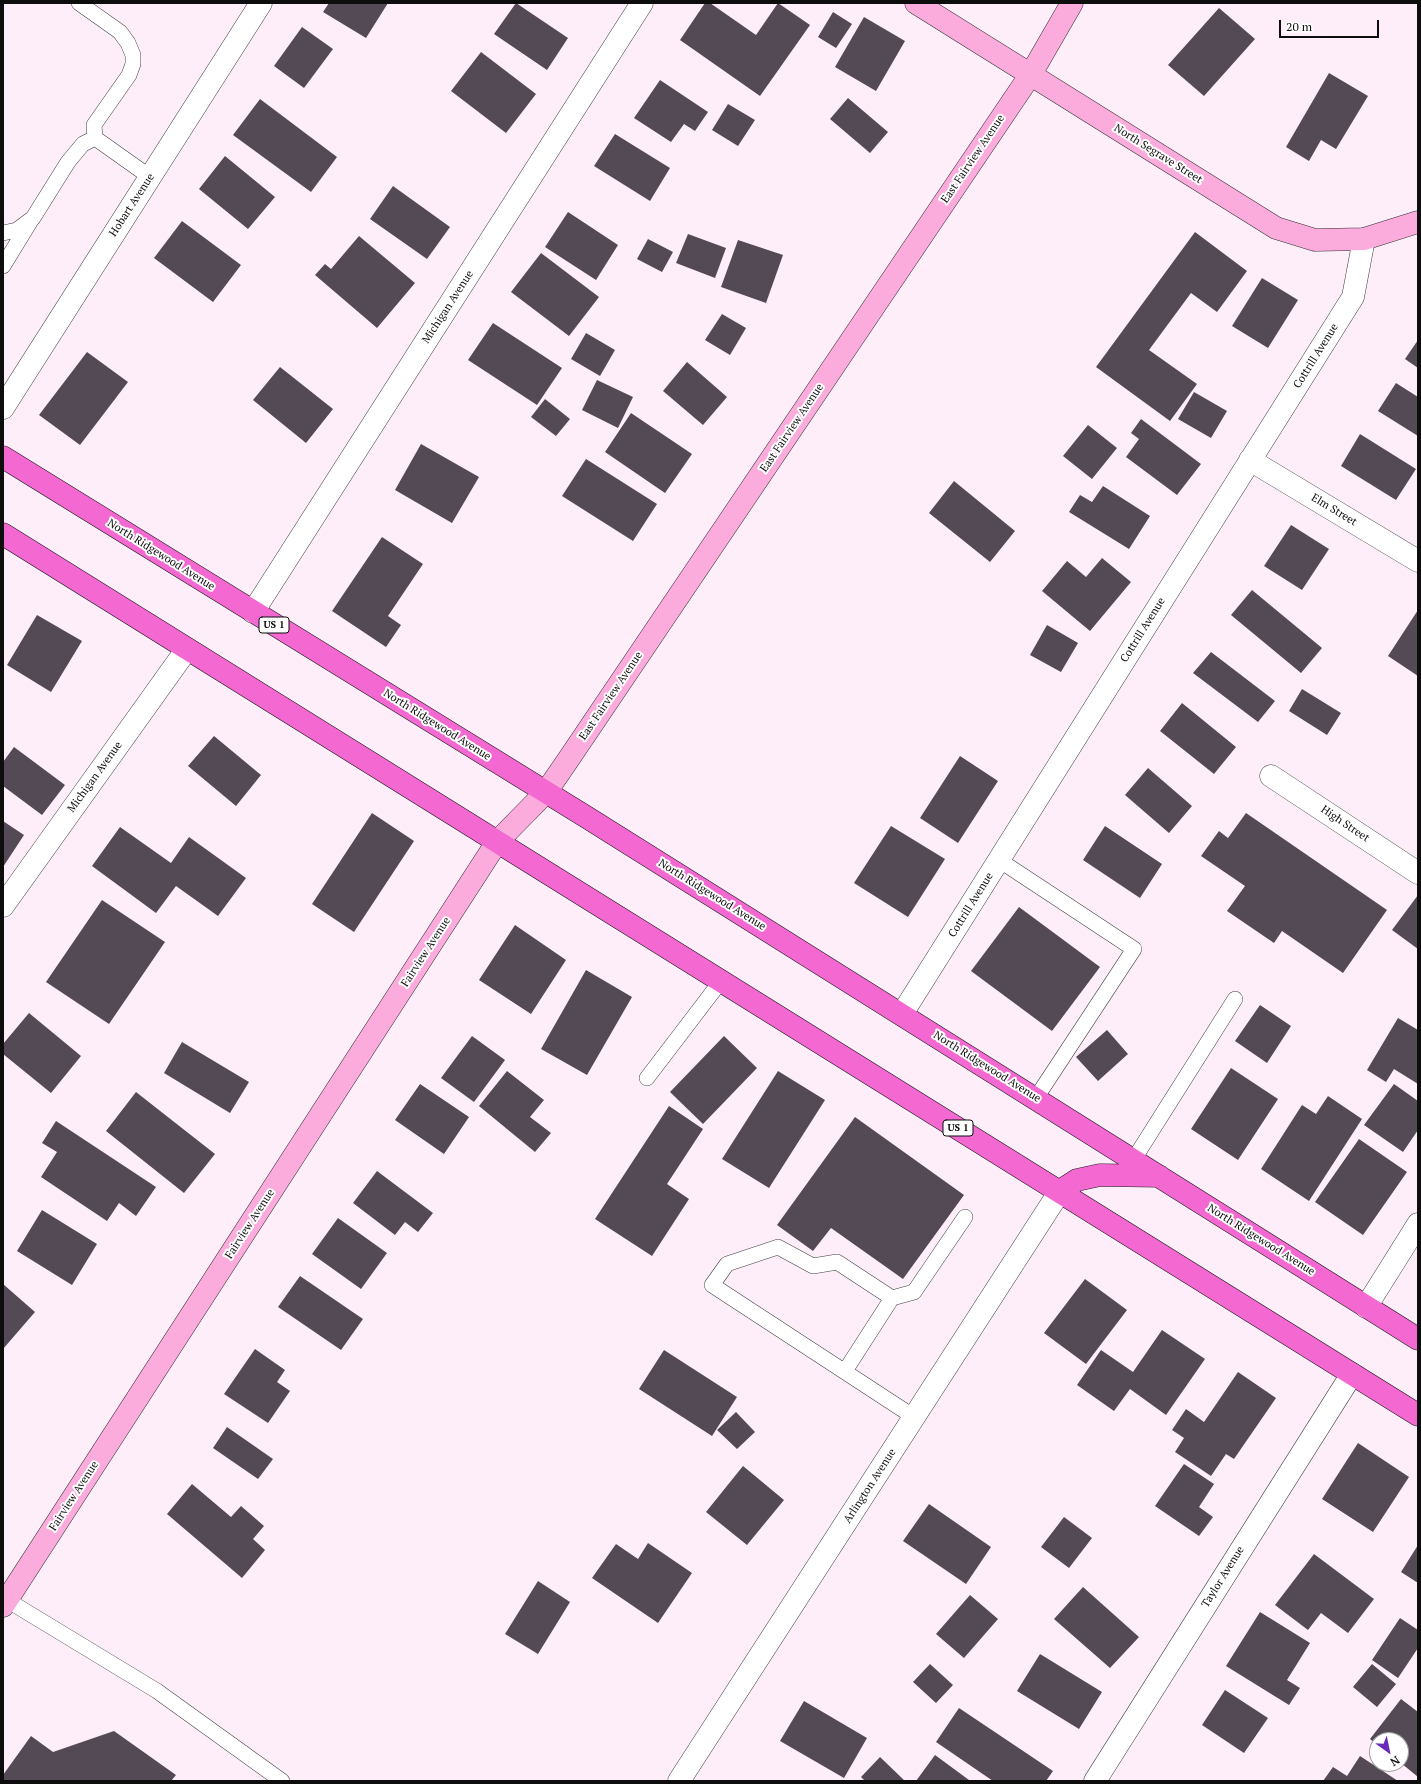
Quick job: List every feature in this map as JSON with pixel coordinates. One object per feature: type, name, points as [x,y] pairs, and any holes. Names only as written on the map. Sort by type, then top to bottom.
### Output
[{"type":"main road","name":"North Segrave Street","points":[[916,3],[1276,228],[1315,240],[1364,239],[1418,222]]},
{"type":"main road","name":"East Fairview Avenue","points":[[498,842],[546,792],[1031,74],[1072,3]]},
{"type":"main road","name":"North Ridgewood Avenue","points":[[3,457],[546,792],[1134,1159],[1418,1339]]},
{"type":"main road","name":"US 1","points":[[3,534],[1418,1415]]},
{"type":"main road","name":"Fairview Avenue","points":[[5,1603],[498,842]]},
{"type":"main road","points":[[1060,1191],[1077,1180],[1100,1175],[1159,1176]]},
{"type":"street","name":"Hobart Avenue","points":[[3,408],[261,3]]},
{"type":"street","name":"Michigan Avenue","points":[[253,612],[642,3]]},
{"type":"street","name":"Cottrill Avenue","points":[[902,1014],[1353,297],[1364,239]]},
{"type":"street","name":"Elm Street","points":[[1250,460],[1418,561]]},
{"type":"street","name":"Michigan Avenue","points":[[3,906],[187,649]]},
{"type":"street","name":"High Street","points":[[1271,776],[1418,873]]},
{"type":"street","name":"Arlington Avenue","points":[[680,1781],[1060,1191]]},
{"type":"street","points":[[1366,1307],[1418,1224]]},
{"type":"street","name":"Taylor Avenue","points":[[1095,1781],[1352,1374]]},
{"type":"lane","points":[[79,3],[120,32],[128,43],[133,55],[133,64],[129,75],[94,125],[95,138]]},
{"type":"lane","points":[[95,138],[150,177]]},
{"type":"lane","points":[[3,266],[68,162],[83,144],[95,138]]},
{"type":"lane","points":[[3,233],[17,230],[33,218]]},
{"type":"lane","points":[[998,860],[1134,949],[1036,1098]]},
{"type":"lane","points":[[647,1078],[721,981]]},
{"type":"lane","points":[[1134,1159],[1235,999]]},
{"type":"lane","points":[[845,1371],[892,1298],[914,1292],[965,1217]]},
{"type":"lane","points":[[892,1298],[837,1262],[813,1266],[778,1246],[727,1264],[712,1285],[914,1417]]},
{"type":"lane","points":[[5,1603],[157,1691],[282,1781]]},
{"type":"building","points":[[329,3],[388,3],[366,38],[323,12]]},
{"type":"building","points":[[516,3],[568,38],[547,70],[494,34]]},
{"type":"building","points":[[705,3],[710,3],[756,35],[778,3],[810,25],[760,96],[680,40]]},
{"type":"building","points":[[1219,8],[1255,39],[1204,96],[1168,65]]},
{"type":"building","points":[[833,12],[852,24],[836,48],[818,37]]},
{"type":"building","points":[[864,17],[905,41],[876,91],[835,67]]},
{"type":"building","points":[[302,27],[333,49],[304,88],[274,66]]},
{"type":"building","points":[[481,52],[536,94],[506,133],[451,91]]},
{"type":"building","points":[[1329,73],[1368,96],[1336,149],[1321,140],[1309,161],[1286,147]]},
{"type":"building","points":[[660,80],[708,112],[695,131],[684,124],[671,142],[634,118]]},
{"type":"building","points":[[848,98],[888,132],[870,153],[830,119]]},
{"type":"building","points":[[260,99],[337,157],[311,192],[233,135]]},
{"type":"building","points":[[728,104],[755,120],[738,146],[712,130]]},
{"type":"building","points":[[615,134],[670,168],[650,201],[594,166]]},
{"type":"building","points":[[225,156],[275,197],[248,229],[199,189]]},
{"type":"building","points":[[393,186],[450,227],[427,259],[370,219]]},
{"type":"building","points":[[568,212],[618,245],[596,280],[545,247]]},
{"type":"building","points":[[182,221],[241,265],[213,302],[154,258]]},
{"type":"building","points":[[1195,232],[1247,271],[1217,312],[1191,293],[1149,350],[1197,384],[1170,421],[1096,367]]},
{"type":"building","points":[[688,234],[726,248],[715,278],[676,263]]},
{"type":"building","points":[[359,236],[415,283],[377,328],[315,275],[325,264],[331,269]]},
{"type":"building","points":[[648,239],[673,252],[662,272],[637,259]]},
{"type":"building","points":[[738,240],[783,255],[766,303],[721,287]]},
{"type":"building","points":[[541,253],[599,297],[569,336],[511,292]]},
{"type":"building","points":[[1262,278],[1298,300],[1268,348],[1232,326]]},
{"type":"building","points":[[722,314],[746,328],[730,355],[705,340]]},
{"type":"building","points":[[493,323],[562,368],[537,405],[468,360]]},
{"type":"building","points":[[586,333],[615,350],[600,376],[571,359]]},
{"type":"building","points":[[1418,340],[1418,368],[1405,359]]},
{"type":"building","points":[[87,352],[128,382],[80,445],[39,415]]},
{"type":"building","points":[[687,362],[727,397],[703,425],[663,391]]},
{"type":"building","points":[[280,367],[333,409],[306,443],[253,400]]},
{"type":"building","points":[[597,380],[633,397],[618,428],[582,410]]},
{"type":"building","points":[[1396,383],[1418,397],[1418,436],[1378,411]]},
{"type":"building","points":[[1194,392],[1227,411],[1211,438],[1178,419]]},
{"type":"building","points":[[545,399],[570,419],[556,436],[531,417]]},
{"type":"building","points":[[631,413],[692,454],[665,493],[605,452]]},
{"type":"building","points":[[1141,419],[1201,464],[1177,495],[1126,457],[1139,439],[1131,433]]},
{"type":"building","points":[[1088,425],[1117,448],[1092,479],[1063,456]]},
{"type":"building","points":[[1360,434],[1416,469],[1396,500],[1341,466]]},
{"type":"building","points":[[421,444],[479,477],[452,523],[395,490]]},
{"type":"building","points":[[586,459],[657,504],[633,541],[562,496]]},
{"type":"building","points":[[954,481],[1015,531],[990,562],[929,513]]},
{"type":"building","points":[[1103,486],[1150,516],[1129,549],[1069,512],[1080,495],[1092,502]]},
{"type":"building","points":[[1291,525],[1329,549],[1302,590],[1264,566]]},
{"type":"building","points":[[382,537],[423,564],[388,616],[401,625],[386,647],[332,611]]},
{"type":"building","points":[[1102,558],[1131,582],[1090,631],[1042,591],[1067,561],[1086,577]]},
{"type":"building","points":[[1252,590],[1322,648],[1301,673],[1231,615]]},
{"type":"building","points":[[1418,610],[1418,676],[1388,656]]},
{"type":"building","points":[[37,615],[82,641],[51,692],[7,665]]},
{"type":"building","points":[[1047,625],[1078,643],[1061,672],[1030,655]]},
{"type":"building","points":[[1211,652],[1275,701],[1258,722],[1193,673]]},
{"type":"building","points":[[1302,689],[1341,713],[1327,735],[1289,711]]},
{"type":"building","points":[[1182,703],[1236,747],[1214,774],[1160,731]]},
{"type":"building","points":[[214,736],[261,775],[236,806],[188,766]]},
{"type":"building","points":[[14,747],[65,785],[42,815],[3,786],[3,762]]},
{"type":"building","points":[[960,756],[998,781],[958,843],[920,818]]},
{"type":"building","points":[[1148,768],[1192,806],[1169,833],[1125,795]]},
{"type":"building","points":[[372,813],[414,841],[354,932],[312,904]]},
{"type":"building","points":[[1246,813],[1387,910],[1343,973],[1282,931],[1274,943],[1227,911],[1245,886],[1201,856],[1219,831],[1228,838]]},
{"type":"building","points":[[3,821],[24,835],[3,867]]},
{"type":"building","points":[[891,826],[945,859],[908,917],[854,883]]},
{"type":"building","points":[[1105,826],[1162,864],[1140,898],[1083,860]]},
{"type":"building","points":[[120,827],[171,863],[189,837],[246,878],[218,916],[176,886],[156,913],[92,866]]},
{"type":"building","points":[[1418,895],[1418,949],[1392,930]]},
{"type":"building","points":[[102,900],[165,942],[109,1024],[46,982]]},
{"type":"building","points":[[1019,907],[1100,967],[1052,1031],[971,971]]},
{"type":"building","points":[[515,925],[566,960],[531,1014],[479,980]]},
{"type":"building","points":[[586,970],[632,997],[587,1075],[541,1049]]},
{"type":"building","points":[[1260,1005],[1291,1026],[1267,1063],[1235,1041]]},
{"type":"building","points":[[29,1013],[81,1056],[51,1093],[3,1054],[3,1044]]},
{"type":"building","points":[[1398,1018],[1418,1030],[1418,1084],[1394,1069],[1386,1082],[1367,1070]]},
{"type":"building","points":[[1107,1030],[1128,1054],[1098,1081],[1076,1057]]},
{"type":"building","points":[[472,1036],[505,1060],[474,1102],[441,1078]]},
{"type":"building","points":[[724,1036],[757,1068],[703,1124],[670,1092]]},
{"type":"building","points":[[182,1042],[249,1082],[230,1113],[164,1073]]},
{"type":"building","points":[[1231,1068],[1278,1099],[1238,1160],[1191,1129]]},
{"type":"building","points":[[507,1071],[544,1100],[530,1117],[551,1133],[535,1152],[479,1106]]},
{"type":"building","points":[[778,1071],[825,1100],[769,1188],[722,1159]]},
{"type":"building","points":[[420,1084],[469,1117],[444,1154],[395,1120]]},
{"type":"building","points":[[1394,1084],[1418,1101],[1418,1130],[1403,1152],[1364,1125]]},
{"type":"building","points":[[136,1092],[215,1154],[184,1193],[106,1131]]},
{"type":"building","points":[[1328,1096],[1362,1119],[1309,1201],[1261,1169],[1302,1105],[1316,1114]]},
{"type":"building","points":[[669,1106],[703,1129],[667,1184],[689,1199],[652,1256],[595,1219]]},
{"type":"building","points":[[855,1117],[964,1195],[903,1279],[831,1228],[813,1251],[777,1225]]},
{"type":"building","points":[[56,1121],[156,1187],[136,1216],[119,1203],[107,1221],[41,1177],[57,1152],[42,1143]]},
{"type":"building","points":[[1359,1139],[1407,1172],[1363,1235],[1315,1202]]},
{"type":"building","points":[[377,1171],[433,1213],[418,1232],[405,1222],[395,1235],[353,1203]]},
{"type":"building","points":[[42,1210],[97,1244],[72,1285],[17,1251]]},
{"type":"building","points":[[338,1218],[387,1253],[361,1289],[312,1254]]},
{"type":"building","points":[[300,1276],[363,1319],[341,1350],[278,1307]]},
{"type":"building","points":[[1085,1279],[1127,1310],[1086,1364],[1044,1333]]},
{"type":"building","points":[[3,1284],[35,1312],[3,1349]]},
{"type":"building","points":[[1162,1330],[1205,1359],[1166,1415],[1130,1389],[1114,1411],[1077,1385],[1101,1350],[1133,1372]]},
{"type":"building","points":[[255,1349],[285,1370],[277,1382],[290,1391],[268,1423],[224,1394]]},
{"type":"building","points":[[664,1350],[737,1397],[712,1436],[639,1389]]},
{"type":"building","points":[[1238,1372],[1276,1398],[1234,1459],[1226,1454],[1211,1476],[1175,1452],[1184,1438],[1172,1430],[1186,1409],[1204,1422]]},
{"type":"building","points":[[736,1412],[755,1432],[737,1449],[717,1430]]},
{"type":"building","points":[[227,1427],[273,1459],[258,1479],[213,1448]]},
{"type":"building","points":[[1358,1443],[1409,1477],[1373,1532],[1322,1499]]},
{"type":"building","points":[[1184,1464],[1214,1484],[1199,1507],[1213,1517],[1199,1536],[1155,1506]]},
{"type":"building","points":[[743,1466],[784,1500],[747,1545],[706,1512]]},
{"type":"building","points":[[192,1484],[231,1517],[241,1506],[264,1526],[253,1539],[265,1550],[242,1578],[167,1514]]},
{"type":"building","points":[[929,1504],[991,1547],[966,1584],[903,1541]]},
{"type":"building","points":[[1064,1517],[1092,1538],[1069,1568],[1041,1547]]},
{"type":"building","points":[[648,1543],[692,1573],[658,1623],[592,1578],[616,1544],[638,1559]]},
{"type":"building","points":[[1418,1545],[1418,1583],[1401,1572]]},
{"type":"building","points":[[1314,1554],[1374,1599],[1348,1633],[1321,1613],[1308,1630],[1275,1605]]},
{"type":"building","points":[[538,1581],[570,1602],[538,1654],[505,1634]]},
{"type":"building","points":[[1083,1587],[1139,1637],[1110,1668],[1054,1619]]},
{"type":"building","points":[[970,1595],[998,1619],[964,1658],[936,1634]]},
{"type":"building","points":[[1260,1612],[1310,1643],[1287,1680],[1300,1688],[1289,1705],[1226,1666]]},
{"type":"building","points":[[1400,1618],[1418,1630],[1418,1648],[1398,1678],[1372,1660]]},
{"type":"building","points":[[1040,1654],[1102,1692],[1079,1729],[1017,1691]]},
{"type":"building","points":[[930,1664],[953,1685],[936,1703],[913,1682]]},
{"type":"building","points":[[1372,1664],[1396,1684],[1377,1707],[1353,1687]]},
{"type":"building","points":[[1225,1690],[1268,1718],[1244,1753],[1202,1725]]},
{"type":"building","points":[[1401,1699],[1418,1712],[1418,1777],[1409,1770],[1409,1732],[1375,1732]]},
{"type":"building","points":[[804,1701],[867,1738],[844,1778],[780,1741]]},
{"type":"building","points":[[959,1708],[1053,1771],[1046,1781],[993,1781],[936,1742]]},
{"type":"building","points":[[114,1731],[176,1775],[171,1781],[3,1781],[3,1775],[31,1736],[53,1752]]},
{"type":"building","points":[[935,1755],[969,1780],[916,1781]]},
{"type":"building","points":[[1360,1756],[1369,1762],[1369,1772],[1384,1772],[1398,1781],[1323,1781],[1333,1767],[1347,1776]]},
{"type":"building","points":[[880,1757],[905,1781],[865,1781],[861,1777]]}]
